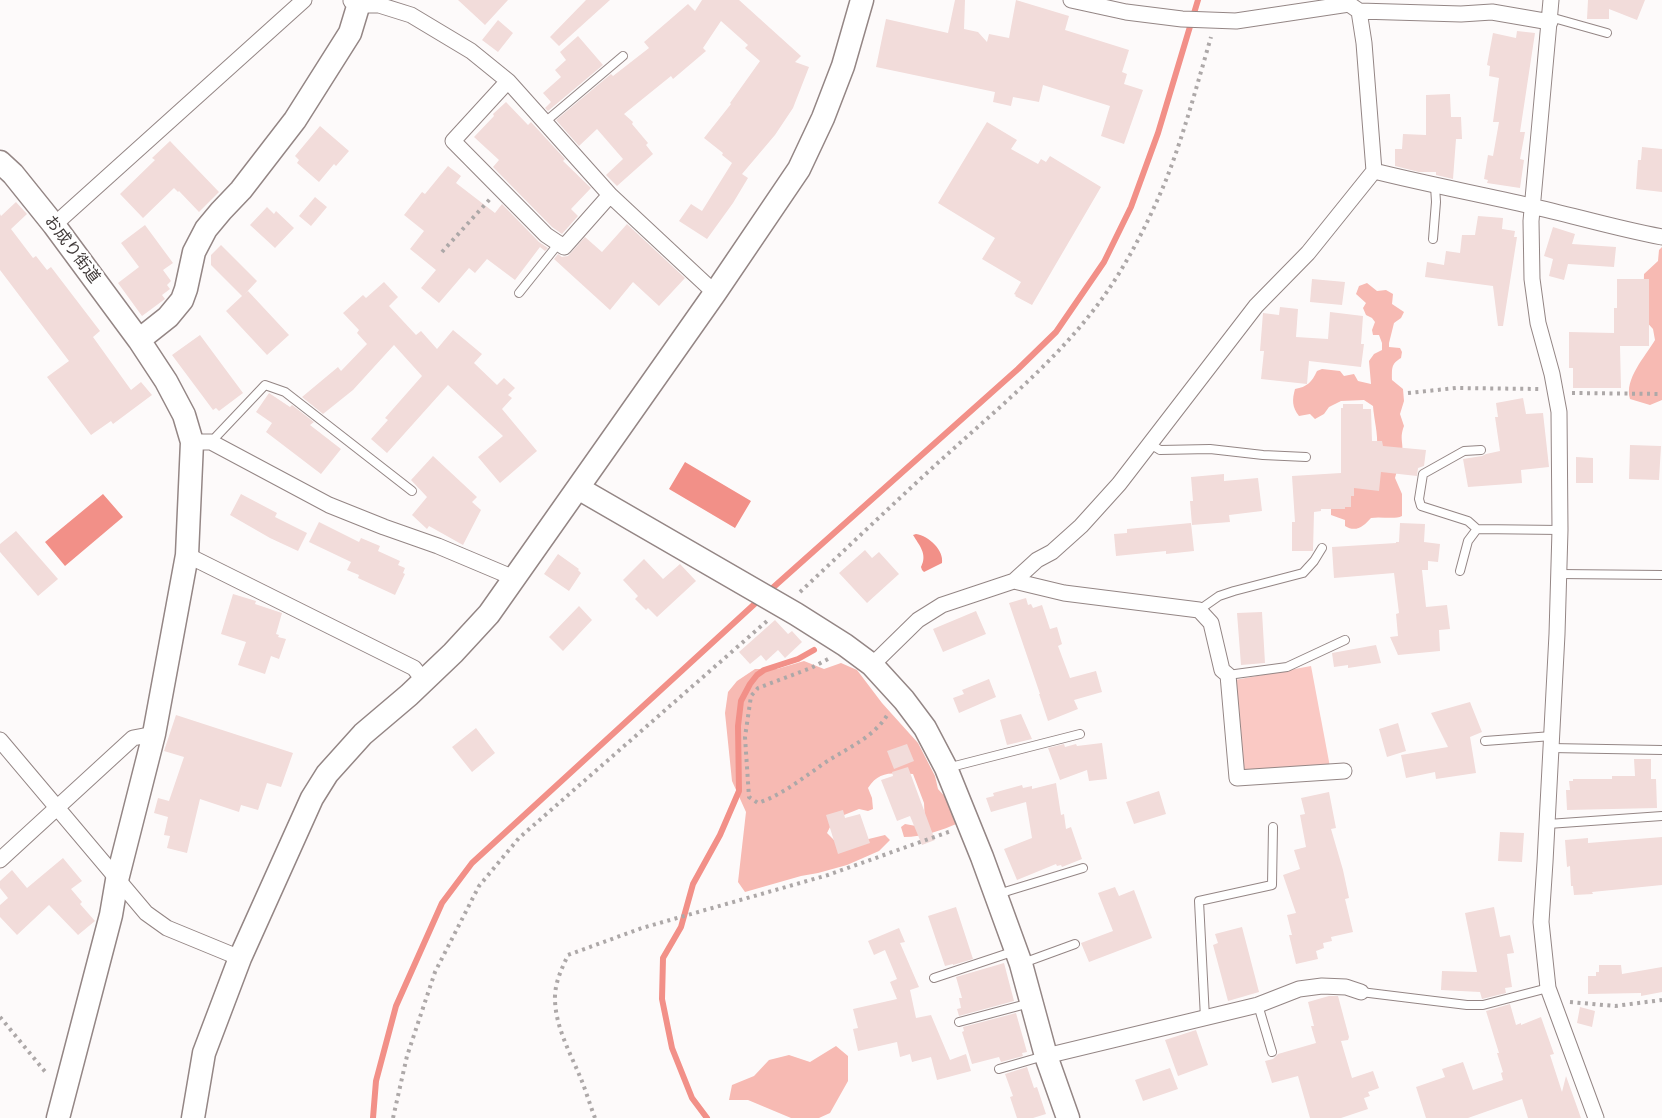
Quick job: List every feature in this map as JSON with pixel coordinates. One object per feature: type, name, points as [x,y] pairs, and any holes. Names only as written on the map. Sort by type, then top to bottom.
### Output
[{"type":"street","points":[[54,225],[304,0]]},
{"type":"street","points":[[193,1118],[204,1053],[240,958],[312,798],[327,774],[363,734],[424,681],[489,614],[715,293],[799,169],[823,118],[843,66],[862,0]]},
{"type":"street","points":[[1071,0],[1126,12],[1182,20],[1236,21],[1349,4],[1359,11],[1461,14],[1492,12],[1550,20]]},
{"type":"street","points":[[1551,0],[1531,221],[1532,279],[1538,323],[1556,390],[1559,411],[1560,530],[1552,742],[1541,922],[1550,994],[1596,1118]]},
{"type":"street","points":[[139,340],[168,317],[182,300],[194,252],[206,229],[241,190],[295,120],[350,33],[366,2],[411,15],[471,51],[508,81],[610,195],[715,293]]},
{"type":"street","points":[[872,666],[918,620],[942,605],[1014,581],[1081,526],[1119,484],[1256,306],[1308,253],[1374,171],[1364,43],[1359,11]]},
{"type":"street","points":[[508,81],[453,141],[546,235],[564,247],[610,195]]},
{"type":"street","name":"お成り街道","points":[[0,162],[13,174],[54,225],[139,340],[202,442],[187,555],[154,734],[117,880],[111,915],[58,1118]]},
{"type":"street","points":[[1374,171],[1662,237]]},
{"type":"street","points":[[202,442],[329,505],[438,546],[514,578]]},
{"type":"street","points":[[578,488],[783,605],[845,645],[872,666],[900,695],[925,728],[946,768],[969,825],[1019,957],[1046,1056],[1068,1118]]},
{"type":"street","points":[[187,555],[414,668],[424,681]]},
{"type":"street","points":[[1014,581],[1064,593],[1199,610],[1211,623],[1222,670],[1228,675],[1237,778],[1344,771]]},
{"type":"street","points":[[0,861],[133,738],[154,734]]},
{"type":"street","points":[[0,740],[146,913],[167,928],[240,958]]},
{"type":"street","points":[[1046,1056],[1258,1005],[1299,989],[1322,986],[1347,987],[1361,992]]},
{"type":"lane","points":[[1550,20],[1607,33]]},
{"type":"lane","points":[[545,122],[623,56]]},
{"type":"lane","points":[[1433,239],[1435,186]]},
{"type":"lane","points":[[519,293],[559,243]]},
{"type":"lane","points":[[202,442],[265,385],[285,392],[412,491]]},
{"type":"lane","points":[[1150,444],[1160,450],[1210,449],[1306,457]]},
{"type":"lane","points":[[1481,450],[1464,451],[1423,474],[1419,499],[1421,506],[1468,521],[1477,530],[1560,530]]},
{"type":"lane","points":[[1460,571],[1468,541],[1477,530]]},
{"type":"lane","points":[[1199,610],[1219,596],[1303,573],[1322,548]]},
{"type":"lane","points":[[1558,574],[1662,575]]},
{"type":"lane","points":[[1228,675],[1287,667],[1345,640]]},
{"type":"lane","points":[[946,768],[1080,734]]},
{"type":"lane","points":[[1485,741],[1552,742],[1662,750]]},
{"type":"lane","points":[[1548,824],[1662,816]]},
{"type":"lane","points":[[1205,1018],[1199,901],[1272,885],[1273,827]]},
{"type":"lane","points":[[996,894],[1083,868]]},
{"type":"lane","points":[[934,978],[1075,944]]},
{"type":"lane","points":[[1361,992],[1467,1005],[1483,1005],[1550,994]]},
{"type":"lane","points":[[959,1022],[1032,1003]]},
{"type":"lane","points":[[1258,1005],[1272,1052]]},
{"type":"lane","points":[[999,1069],[1046,1056]]},
{"type":"path","points":[[393,1118],[407,1056],[435,972],[479,886],[519,838],[783,605],[1013,397],[1071,338],[1095,307],[1123,267],[1167,178],[1215,20]]},
{"type":"path","points":[[442,252],[499,188]]},
{"type":"path","points":[[1408,393],[1456,388],[1662,394]]},
{"type":"path","points":[[845,645],[834,656],[811,668],[758,688],[751,696],[745,737],[749,797],[758,803],[773,798],[865,739],[882,724],[900,695]]},
{"type":"path","points":[[595,1118],[561,1033],[555,1008],[559,974],[568,955],[642,927],[828,875],[969,825]]},
{"type":"path","points":[[1550,994],[1615,1006],[1662,1000]]},
{"type":"path","points":[[0,1017],[54,1082],[66,1086]]},
{"type":"shaded area","points":[[1662,247],[1662,400],[1650,405],[1630,399],[1629,391],[1636,368],[1655,340],[1653,329],[1643,318],[1644,274],[1658,261],[1659,250]]},
{"type":"shaded area","points":[[1367,283],[1377,291],[1386,290],[1393,294],[1392,304],[1404,312],[1401,318],[1394,323],[1389,343],[1389,347],[1400,348],[1402,352],[1401,358],[1395,362],[1393,367],[1392,380],[1403,389],[1404,401],[1400,414],[1404,426],[1402,455],[1395,478],[1402,494],[1402,516],[1371,518],[1363,526],[1353,529],[1345,526],[1345,520],[1331,515],[1331,504],[1377,447],[1373,406],[1364,400],[1341,401],[1329,407],[1324,414],[1315,419],[1310,414],[1299,416],[1293,400],[1295,389],[1309,383],[1317,371],[1322,369],[1340,371],[1344,376],[1354,374],[1358,381],[1371,384],[1369,361],[1374,354],[1382,350],[1382,343],[1379,335],[1373,335],[1375,322],[1366,315],[1363,308],[1366,303],[1356,294],[1359,286]]},
{"type":"shaded area","points":[[685,462],[751,501],[735,528],[669,489]]},
{"type":"shaded area","points":[[103,494],[123,517],[65,566],[45,542]]},
{"type":"shaded area","points":[[916,534],[935,544],[941,553],[942,563],[924,572],[922,570],[924,558],[913,535]]},
{"type":"shaded area","points":[[804,661],[824,669],[841,663],[857,670],[882,703],[918,743],[935,776],[938,789],[949,801],[959,823],[939,831],[904,837],[901,827],[905,824],[916,826],[925,822],[924,803],[913,774],[882,775],[868,788],[873,809],[868,811],[859,809],[834,819],[827,833],[840,846],[885,835],[890,840],[879,851],[847,865],[745,892],[738,882],[746,812],[732,781],[725,713],[728,692],[737,681],[755,669],[777,669]]},
{"type":"shaded area","points":[[1311,666],[1330,767],[1243,774],[1235,680]]},
{"type":"shaded area","points":[[836,1046],[848,1056],[848,1081],[830,1113],[819,1118],[791,1118],[748,1100],[729,1100],[732,1085],[754,1076],[769,1060],[789,1055],[810,1062]]},
{"type":"building","points":[[458,0],[508,0],[485,25]]},
{"type":"building","points":[[586,0],[610,0],[559,46],[550,37]]},
{"type":"building","points":[[702,0],[739,0],[801,56],[795,62],[809,67],[793,108],[775,135],[742,174],[748,178],[707,239],[679,221],[691,204],[702,211],[732,163],[704,138],[731,104],[760,61],[745,48],[748,45],[721,21],[703,48],[706,51],[673,79],[671,76],[624,114],[633,122],[632,124],[648,143],[646,145],[653,154],[617,186],[606,175],[623,159],[597,129],[579,146],[556,120],[611,74],[613,76],[649,48],[644,42],[688,4],[695,11]]},
{"type":"building","points":[[955,0],[965,0],[964,29],[978,32],[987,42],[989,34],[1009,38],[1016,0],[1069,16],[1065,30],[1129,50],[1122,72],[1127,74],[1124,84],[1143,90],[1124,144],[1101,136],[1110,106],[1043,85],[1039,102],[1013,97],[1011,106],[993,102],[995,92],[876,67],[886,19],[948,33]]},
{"type":"building","points":[[1588,0],[1645,0],[1637,20],[1609,9],[1609,19],[1587,19]]},
{"type":"building","points":[[498,20],[513,33],[498,52],[482,40]]},
{"type":"building","points":[[1517,31],[1535,33],[1520,132],[1525,132],[1520,159],[1524,160],[1520,188],[1487,183],[1488,180],[1484,179],[1488,155],[1493,156],[1499,122],[1493,122],[1499,78],[1489,76],[1490,66],[1487,65],[1493,33],[1516,38]]},
{"type":"building","points":[[578,36],[603,65],[548,111],[545,108],[551,102],[543,93],[561,77],[555,70],[566,60],[560,52]]},
{"type":"building","points":[[1450,94],[1451,117],[1461,117],[1462,139],[1456,139],[1453,179],[1436,175],[1436,172],[1419,172],[1395,166],[1395,149],[1402,149],[1403,134],[1426,135],[1426,95]]},
{"type":"building","points":[[506,102],[528,125],[531,122],[565,159],[563,161],[591,188],[571,209],[578,216],[562,234],[552,227],[493,167],[499,160],[474,137]]},
{"type":"building","points":[[987,122],[1017,140],[1011,149],[1038,164],[1041,159],[1046,162],[1050,156],[1101,187],[1032,305],[1014,294],[1021,282],[982,259],[995,238],[938,203]]},
{"type":"building","points":[[320,126],[349,151],[319,182],[297,163],[299,160],[295,156]]},
{"type":"building","points":[[170,141],[219,192],[199,212],[174,188],[143,218],[120,194],[155,160],[152,158]]},
{"type":"building","points":[[1642,147],[1662,149],[1662,192],[1636,189],[1638,160],[1641,160]]},
{"type":"building","points":[[448,166],[461,176],[456,183],[495,213],[502,204],[539,242],[548,248],[545,251],[540,247],[515,280],[487,259],[475,273],[469,268],[439,303],[421,288],[436,270],[410,249],[424,231],[404,215],[422,192],[425,194]]},
{"type":"building","points":[[315,197],[327,207],[311,226],[299,216]]},
{"type":"building","points":[[16,202],[27,214],[11,229],[33,258],[36,256],[47,270],[51,267],[100,331],[93,337],[131,390],[141,382],[152,395],[113,424],[111,421],[91,435],[47,377],[69,361],[0,270],[0,214],[1,216]]},
{"type":"building","points":[[267,207],[274,214],[276,211],[294,228],[275,248],[250,225]]},
{"type":"building","points":[[1478,216],[1503,218],[1502,229],[1515,231],[1514,237],[1517,237],[1503,326],[1498,326],[1493,286],[1425,277],[1427,262],[1444,265],[1446,251],[1460,253],[1462,235],[1475,235]]},
{"type":"building","points":[[627,224],[685,278],[659,306],[633,282],[610,310],[554,259],[558,254],[562,257],[568,256],[585,237],[602,252]]},
{"type":"building","points":[[145,225],[173,263],[163,270],[171,281],[167,285],[170,289],[162,295],[165,299],[142,316],[118,283],[139,267],[121,243]]},
{"type":"building","points":[[1553,227],[1575,234],[1572,244],[1616,247],[1614,267],[1568,264],[1564,280],[1549,276],[1553,259],[1544,256]]},
{"type":"building","points":[[221,245],[257,281],[244,295],[248,291],[289,335],[267,355],[226,311],[242,296],[211,265],[211,255]]},
{"type":"building","points":[[1312,279],[1345,282],[1342,305],[1310,302]]},
{"type":"building","points":[[1617,279],[1649,279],[1649,346],[1620,346],[1621,388],[1573,388],[1573,368],[1569,368],[1569,332],[1614,333]]},
{"type":"building","points":[[384,282],[398,297],[389,306],[416,335],[421,331],[437,349],[453,330],[482,354],[474,363],[497,385],[504,378],[515,388],[508,395],[512,398],[502,409],[537,451],[500,483],[478,457],[503,436],[448,385],[387,453],[371,439],[388,420],[385,418],[422,376],[394,345],[353,390],[323,414],[302,397],[338,367],[341,371],[367,344],[357,333],[359,330],[343,313],[363,295],[366,298]]},
{"type":"building","points":[[1280,307],[1298,309],[1296,337],[1328,339],[1330,312],[1363,316],[1361,344],[1364,344],[1361,367],[1309,361],[1307,384],[1261,379],[1264,351],[1260,351],[1263,313],[1279,315]]},
{"type":"building","points":[[200,335],[243,393],[219,411],[216,408],[213,410],[172,355]]},
{"type":"building","points":[[269,393],[290,407],[292,405],[314,422],[310,425],[341,449],[321,474],[266,432],[272,423],[256,412]]},
{"type":"building","points":[[1523,398],[1526,414],[1543,413],[1549,467],[1521,470],[1522,483],[1468,487],[1463,459],[1500,451],[1495,417],[1498,417],[1496,403]]},
{"type":"building","points":[[1343,404],[1363,404],[1363,409],[1371,409],[1372,441],[1382,441],[1383,446],[1426,450],[1424,466],[1418,468],[1417,476],[1381,472],[1379,491],[1354,488],[1351,507],[1321,509],[1321,511],[1314,512],[1313,551],[1292,551],[1292,522],[1295,522],[1292,476],[1341,473],[1341,408]]},
{"type":"building","points":[[1630,445],[1661,446],[1659,480],[1629,479]]},
{"type":"building","points":[[433,456],[477,497],[472,502],[481,510],[463,545],[429,526],[427,529],[412,515],[427,497],[411,480]]},
{"type":"building","points":[[1576,457],[1593,458],[1593,483],[1576,483]]},
{"type":"building","points":[[1224,474],[1224,481],[1258,478],[1262,511],[1229,515],[1230,522],[1192,525],[1191,477]]},
{"type":"building","points":[[241,494],[277,513],[275,517],[307,533],[298,551],[230,515]]},
{"type":"building","points":[[319,522],[359,542],[361,538],[380,546],[378,551],[400,561],[398,565],[405,568],[403,573],[405,574],[395,595],[358,578],[359,575],[347,570],[351,562],[309,542]]},
{"type":"building","points":[[1191,523],[1194,551],[1116,556],[1114,534],[1127,533],[1127,529]]},
{"type":"building","points":[[1400,523],[1425,524],[1424,542],[1440,544],[1438,562],[1428,561],[1428,570],[1422,570],[1426,607],[1447,605],[1450,629],[1439,630],[1440,651],[1398,655],[1390,637],[1398,636],[1396,614],[1399,613],[1394,573],[1334,578],[1332,547],[1399,542]]},
{"type":"building","points":[[16,531],[58,579],[38,596],[0,552],[0,544]]},
{"type":"building","points":[[865,550],[872,558],[879,552],[899,574],[867,603],[839,573]]},
{"type":"building","points":[[558,554],[579,569],[581,573],[569,591],[544,574]]},
{"type":"building","points":[[644,559],[663,579],[680,564],[696,581],[657,617],[635,599],[638,596],[623,580]]},
{"type":"building","points":[[233,594],[282,613],[276,634],[286,639],[279,659],[271,656],[265,674],[238,665],[246,642],[221,634]]},
{"type":"building","points":[[1026,598],[1028,605],[1031,604],[1033,608],[1042,605],[1050,629],[1057,627],[1062,644],[1058,646],[1070,678],[1096,671],[1102,692],[1074,700],[1078,709],[1048,721],[1009,603]]},
{"type":"building","points":[[579,606],[592,620],[563,651],[549,637]]},
{"type":"building","points":[[976,611],[986,634],[943,652],[933,629]]},
{"type":"building","points":[[1262,612],[1265,663],[1241,665],[1237,613]]},
{"type":"building","points":[[775,620],[788,634],[792,631],[802,642],[785,658],[778,650],[766,661],[761,655],[750,664],[739,652]]},
{"type":"building","points":[[1376,645],[1381,663],[1348,668],[1348,665],[1334,667],[1332,653]]},
{"type":"building","points":[[989,679],[996,697],[959,713],[953,698],[964,694],[962,690]]},
{"type":"building","points":[[1470,702],[1482,732],[1470,737],[1476,773],[1436,779],[1435,772],[1406,778],[1401,755],[1448,747],[1431,713]]},
{"type":"building","points":[[1021,714],[1032,739],[1007,745],[1000,720]]},
{"type":"building","points":[[176,715],[293,753],[281,787],[267,783],[258,810],[241,805],[239,812],[200,799],[187,853],[167,848],[170,836],[164,835],[168,817],[154,813],[158,798],[169,801],[184,757],[164,751]]},
{"type":"building","points":[[1398,723],[1406,751],[1387,757],[1379,729]]},
{"type":"building","points":[[476,728],[495,753],[472,772],[452,747]]},
{"type":"building","points":[[1102,743],[1107,779],[1089,781],[1087,770],[1060,780],[1048,748],[1064,744],[1065,747],[1076,744],[1077,746]]},
{"type":"building","points":[[907,744],[914,761],[894,769],[887,751]]},
{"type":"building","points":[[1634,759],[1651,759],[1651,779],[1656,779],[1657,808],[1567,810],[1566,790],[1570,790],[1569,781],[1635,776]]},
{"type":"building","points":[[908,767],[935,840],[922,845],[910,816],[897,821],[881,780],[893,776],[892,772]]},
{"type":"building","points":[[1056,783],[1061,815],[1064,814],[1066,829],[1071,827],[1082,859],[1062,867],[1056,864],[1017,880],[1004,849],[1032,838],[1026,802],[991,812],[986,798],[994,796],[993,793],[1022,785],[1023,788],[1032,786],[1032,789]]},
{"type":"building","points":[[1159,791],[1166,814],[1134,824],[1126,802]]},
{"type":"building","points":[[1329,792],[1336,828],[1331,829],[1349,898],[1345,899],[1353,932],[1331,937],[1332,941],[1323,943],[1324,948],[1316,951],[1318,959],[1296,964],[1287,915],[1296,913],[1283,875],[1300,869],[1294,850],[1306,847],[1300,815],[1305,814],[1301,798]]},
{"type":"building","points":[[843,810],[845,818],[860,814],[870,843],[838,854],[826,815]]},
{"type":"building","points":[[1500,832],[1524,833],[1522,862],[1498,861]]},
{"type":"building","points":[[1662,837],[1662,885],[1574,895],[1570,866],[1567,867],[1565,840],[1588,838],[1588,843]]},
{"type":"building","points":[[63,858],[82,881],[71,889],[95,921],[78,935],[49,905],[17,935],[0,917],[0,905],[8,898],[0,888],[0,881],[12,870],[27,888]]},
{"type":"building","points":[[1115,887],[1119,896],[1134,890],[1152,938],[1089,962],[1081,943],[1113,931],[1098,893]]},
{"type":"building","points":[[956,907],[973,959],[945,966],[928,916]]},
{"type":"building","points":[[1494,907],[1500,937],[1510,935],[1514,953],[1507,954],[1512,987],[1505,988],[1506,993],[1482,999],[1480,992],[1441,990],[1442,971],[1477,972],[1465,913]]},
{"type":"building","points":[[1242,927],[1259,992],[1228,1001],[1213,945],[1218,943],[1215,934]]},
{"type":"building","points":[[899,928],[905,942],[900,943],[919,987],[910,990],[916,1018],[931,1015],[950,1060],[966,1054],[971,1071],[937,1080],[931,1057],[912,1062],[910,1054],[900,1057],[897,1042],[858,1051],[853,1029],[858,1028],[853,1009],[897,999],[890,982],[897,979],[885,950],[874,955],[868,941]]},
{"type":"building","points":[[1004,963],[1014,1001],[959,1016],[957,1009],[961,1008],[959,998],[962,998],[956,977]]},
{"type":"building","points":[[1599,965],[1621,965],[1622,974],[1662,967],[1662,992],[1641,996],[1641,993],[1588,994],[1588,976],[1596,976],[1596,972],[1599,972]]},
{"type":"building","points":[[1338,996],[1349,1037],[1348,1040],[1341,1041],[1352,1078],[1373,1071],[1379,1088],[1368,1092],[1370,1096],[1364,1098],[1368,1109],[1341,1118],[1310,1118],[1298,1076],[1272,1083],[1265,1061],[1273,1059],[1278,1054],[1316,1043],[1308,1002]]},
{"type":"building","points":[[1510,1004],[1516,1025],[1541,1017],[1554,1054],[1550,1055],[1562,1092],[1566,1076],[1581,1118],[1528,1118],[1522,1099],[1468,1118],[1426,1118],[1416,1087],[1445,1077],[1442,1069],[1463,1062],[1473,1090],[1503,1080],[1497,1053],[1499,1053],[1486,1011]]},
{"type":"building","points":[[1580,1007],[1595,1011],[1592,1027],[1577,1023]]},
{"type":"building","points":[[1016,1013],[1027,1052],[1022,1053],[1023,1056],[1001,1062],[999,1057],[972,1064],[962,1032],[963,1027]]},
{"type":"building","points":[[1196,1030],[1208,1065],[1178,1076],[1165,1040]]},
{"type":"building","points":[[1027,1067],[1046,1114],[1033,1118],[1017,1118],[1010,1097],[1013,1096],[1005,1074]]},
{"type":"building","points":[[1170,1068],[1178,1089],[1143,1101],[1135,1080]]},
{"type":"waterway","points":[[768,592],[1018,369],[1056,332],[1104,262],[1131,207],[1158,133],[1198,0]]},
{"type":"waterway","points":[[373,1118],[376,1081],[396,1006],[442,903],[472,863],[760,599]]},
{"type":"waterway","points":[[707,1118],[692,1098],[672,1048],[662,999],[663,958],[681,927],[693,884],[720,835],[739,791],[738,726],[741,701],[750,684],[764,670],[798,659],[814,650]]}]
